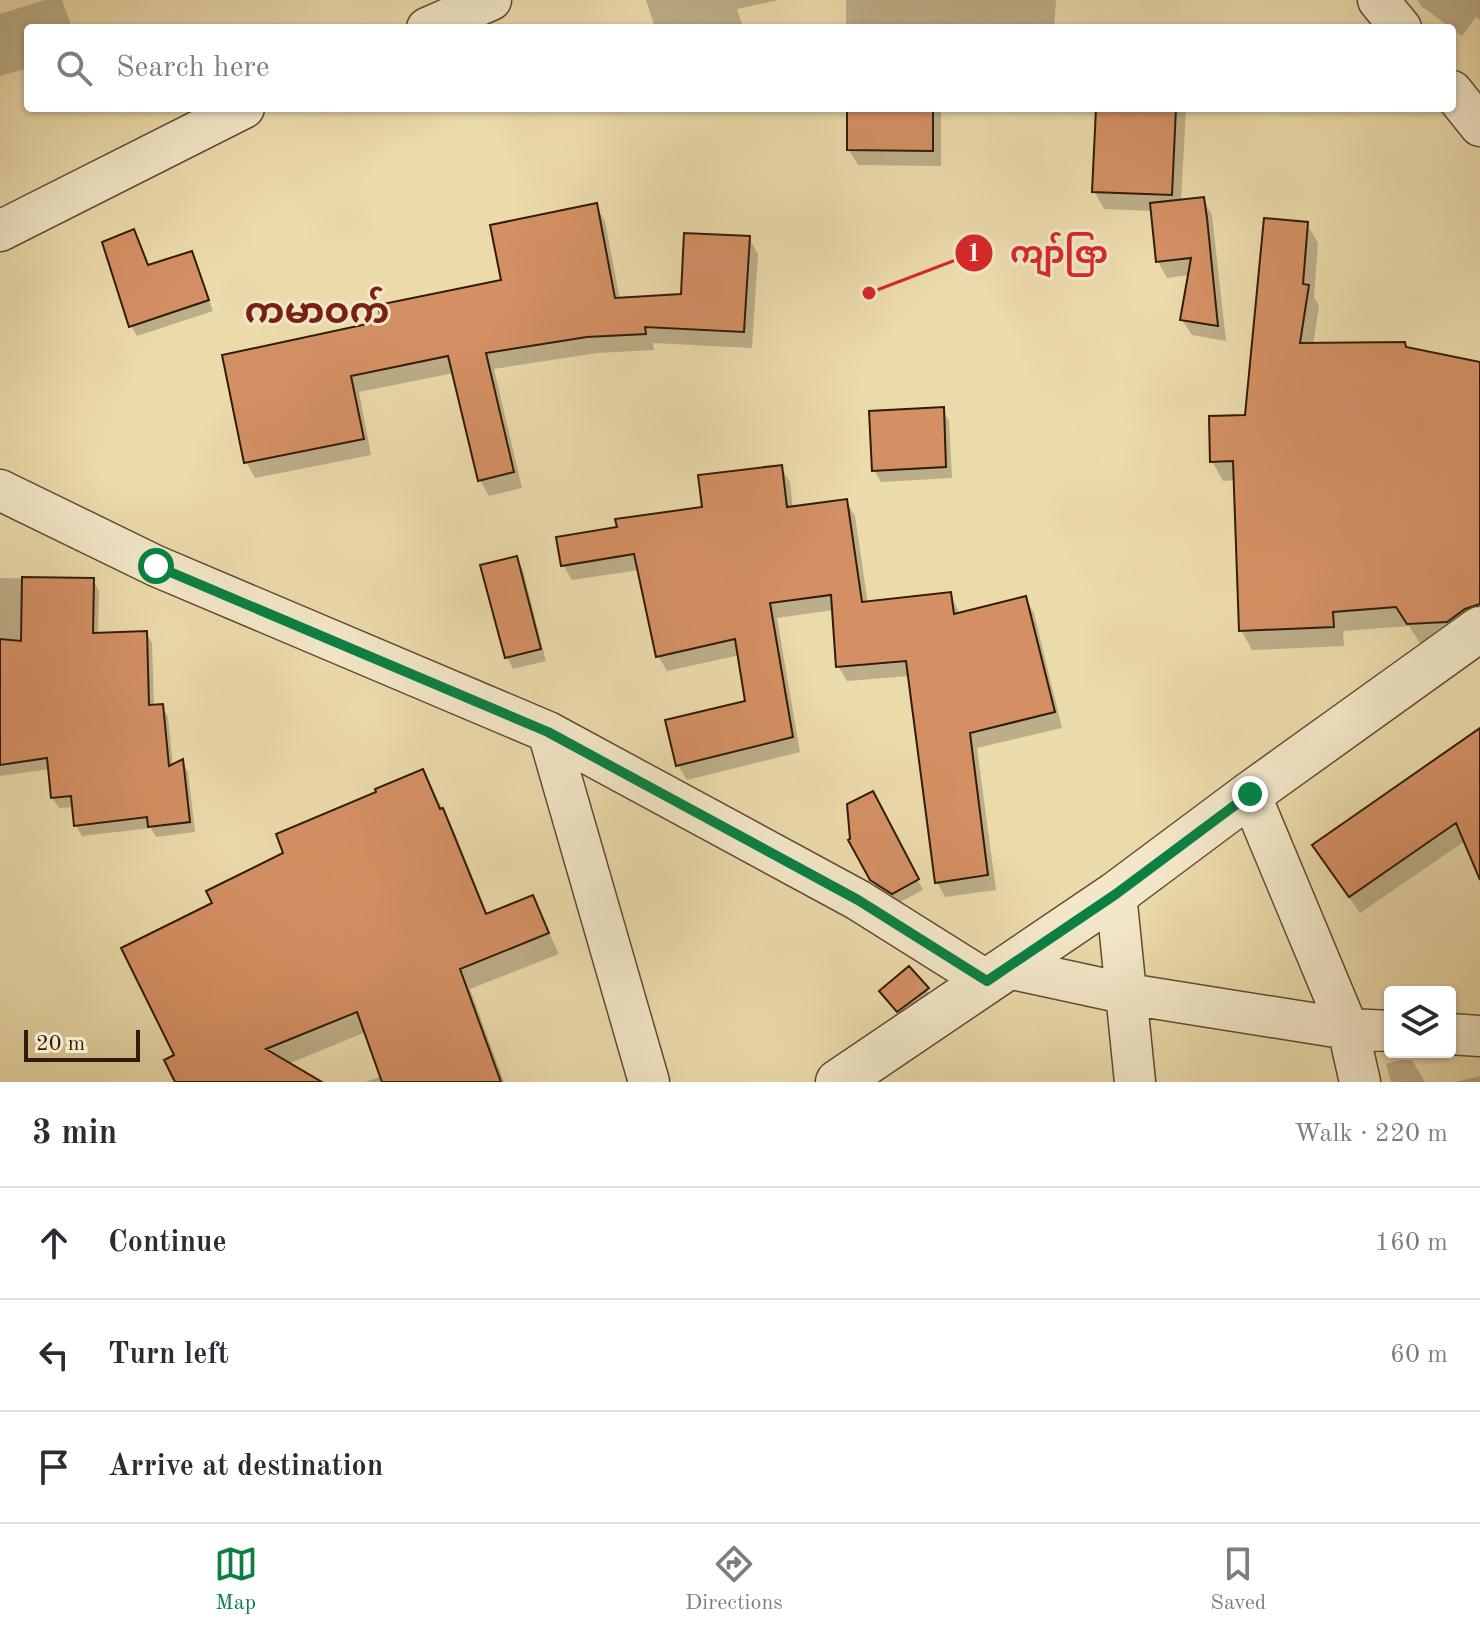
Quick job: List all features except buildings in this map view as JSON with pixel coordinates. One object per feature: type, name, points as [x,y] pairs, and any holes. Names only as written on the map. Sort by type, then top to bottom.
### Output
[{"type":"street","points":[[436,24],[491,0]]},
{"type":"street","points":[[1378,0],[1398,24]]},
{"type":"street","points":[[1456,96],[1480,126]]},
{"type":"street","points":[[0,231],[236,112]]},
{"type":"street","points":[[0,490],[156,566],[548,732],[998,974],[1348,1029],[1384,1031]]},
{"type":"street","points":[[838,1082],[1116,894],[1480,629]]},
{"type":"street","points":[[548,732],[649,1082]]},
{"type":"street","points":[[1250,794],[1348,1029],[1360,1082]]},
{"type":"street","points":[[1116,894],[1135,1082]]},
{"type":"street","points":[[1456,1034],[1480,1036]]},
{"type":"place","name":"ကျာ်ဇြာ","points":[[869,293]]},
{"type":"district","name":"ကမာဝက်","points":[[317,314]]},
{"type":"route","points":[[156,566],[548,732],[858,900],[987,981],[1116,894],[1250,794]]}]
